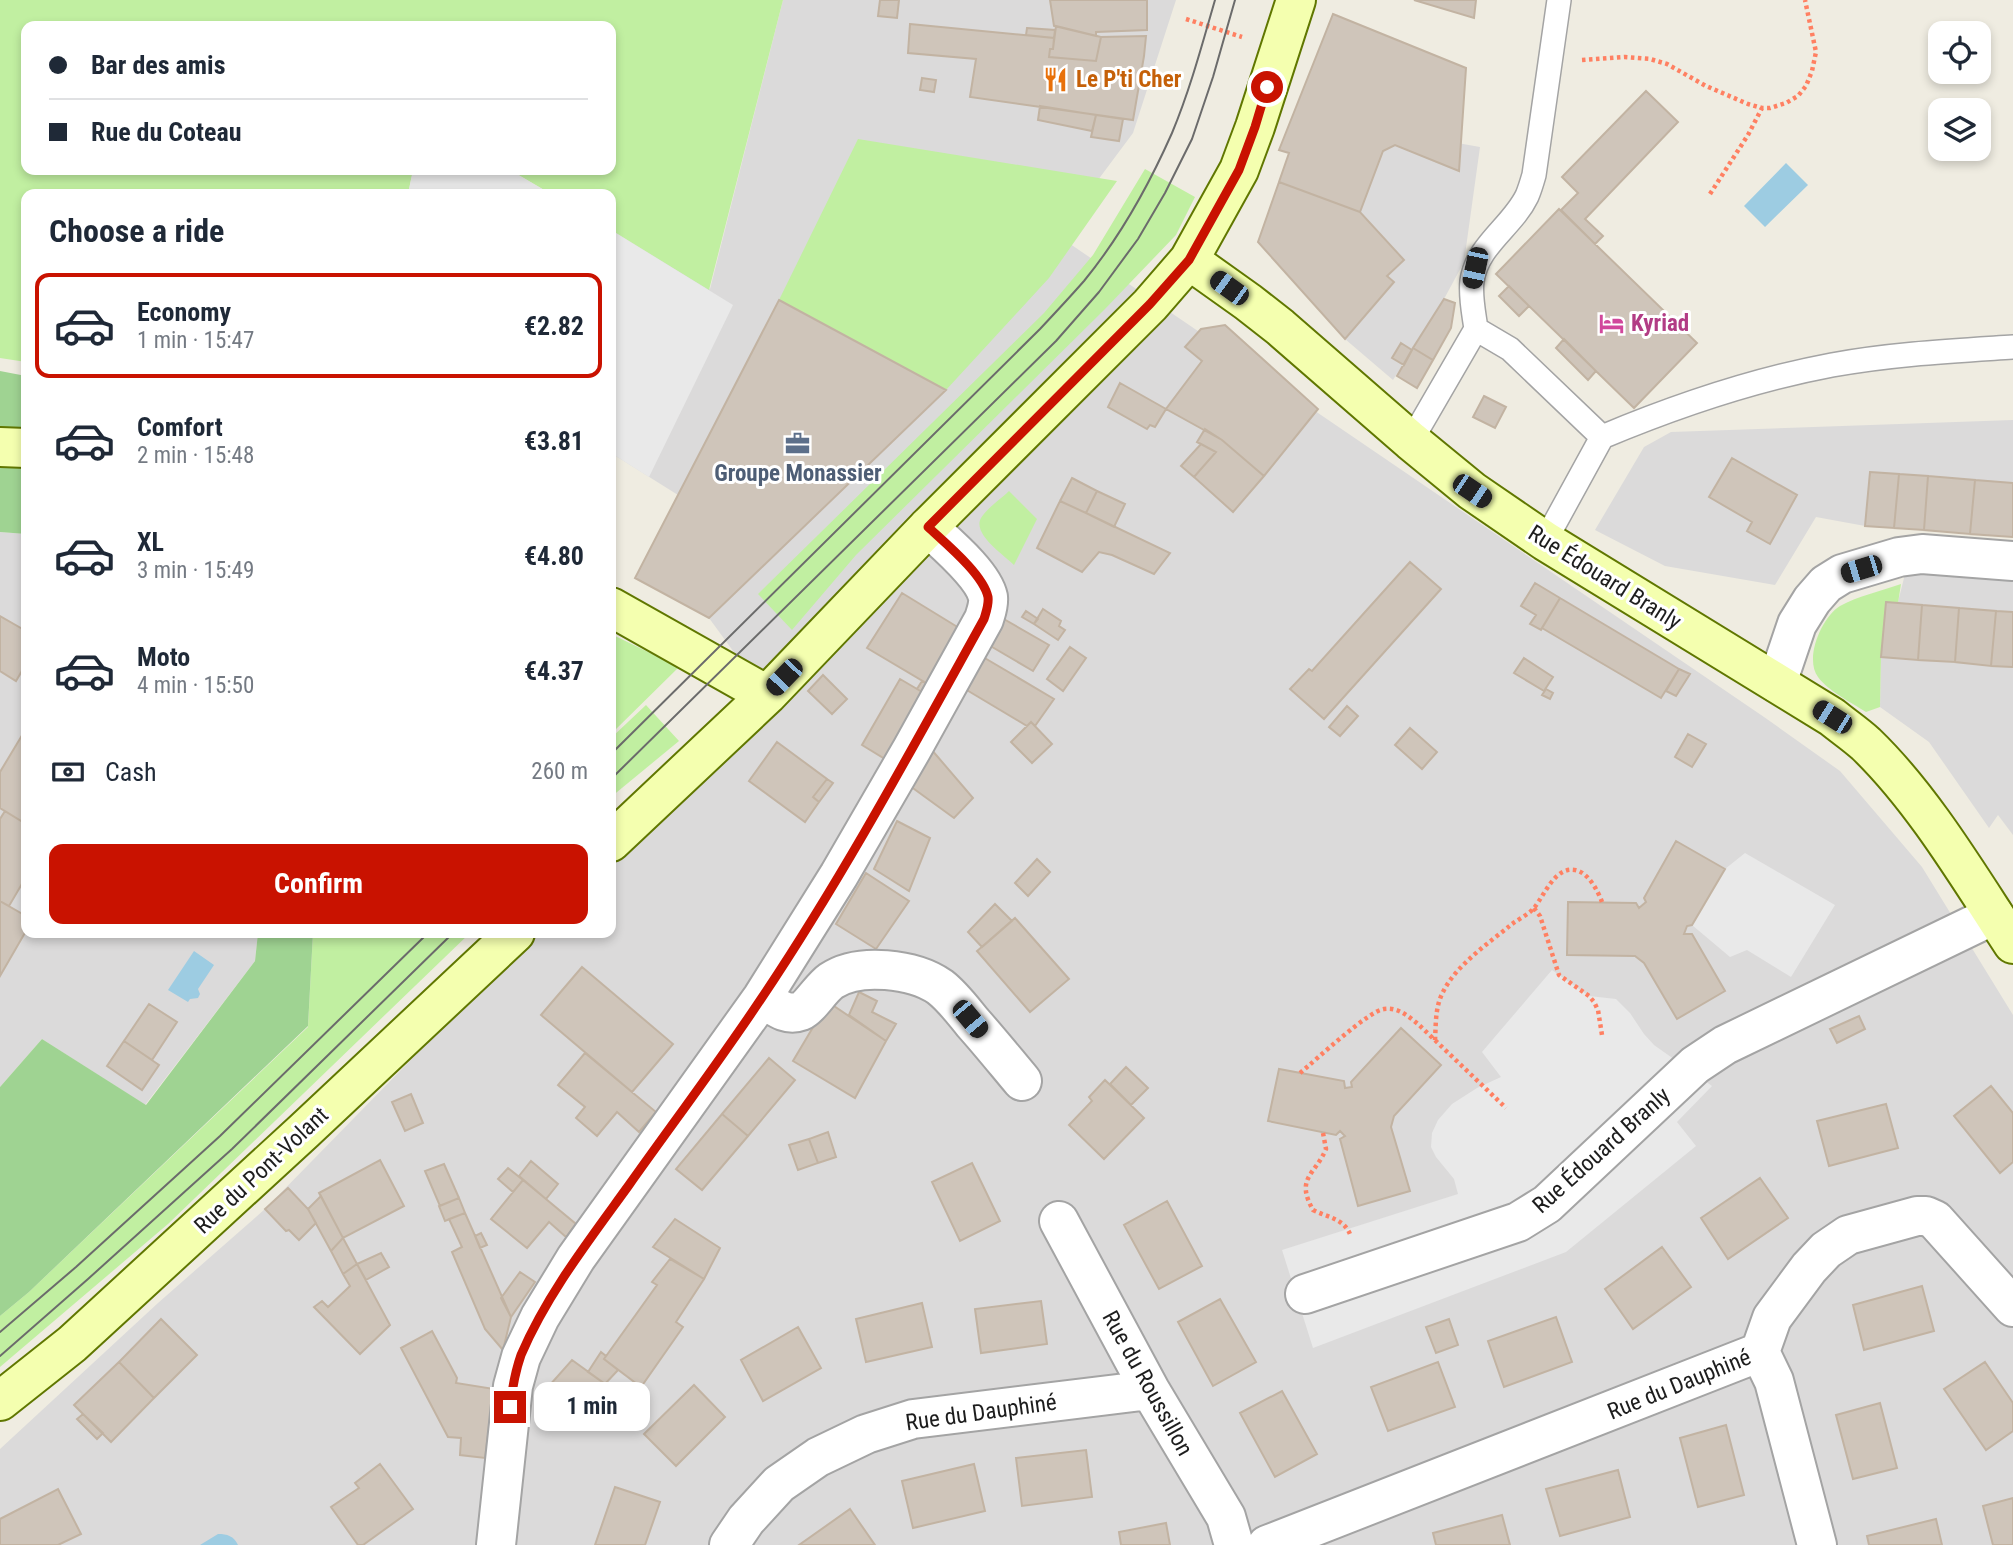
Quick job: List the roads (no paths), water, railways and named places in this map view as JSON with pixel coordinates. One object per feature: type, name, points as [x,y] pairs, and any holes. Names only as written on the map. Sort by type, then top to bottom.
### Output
[{"type":"main road","points":[[616,837],[766,695],[928,527],[1150,304],[1189,260],[1239,170],[1296,0]]},
{"type":"main road","name":"Rue Édouard Branly","points":[[1189,260],[1280,327],[1472,491],[1545,541],[1832,717],[1863,741],[1915,798],[2004,929]]},
{"type":"main road","points":[[0,447],[21,447]]},
{"type":"main road","points":[[616,610],[766,695]]},
{"type":"main road","name":"Rue du Pont-Volant","points":[[0,1401],[72,1344],[510,938]]},
{"type":"street","points":[[496,1545],[513,1386],[521,1357],[540,1317],[576,1258],[762,998],[839,875],[984,619],[988,605],[981,582],[928,527]]},
{"type":"street","points":[[1777,683],[1797,624],[1826,584],[1842,575],[1899,557],[1922,554],[2013,561]]},
{"type":"street","name":"Rue Édouard Branly","points":[[1305,1294],[1518,1222],[1547,1205],[1695,1065],[1715,1052],[1762,1027],[2004,929]]},
{"type":"street","points":[[762,998],[785,1012],[792,1012],[803,1010],[822,988],[834,979],[851,973],[897,971],[920,978],[939,986],[953,999],[1022,1081]]},
{"type":"street","name":"Rue du Dauphiné","points":[[1267,1545],[1760,1352],[1772,1318],[1809,1268],[1826,1250],[1848,1235],[1916,1216],[1926,1216],[1935,1220],[2013,1307]]},
{"type":"street","name":"Rue du Roussillon","points":[[1059,1221],[1150,1390],[1226,1517],[1234,1545]]},
{"type":"street","points":[[1760,1352],[1774,1381],[1818,1545]]},
{"type":"street","name":"Rue du Dauphiné","points":[[729,1545],[746,1520],[779,1484],[818,1457],[866,1434],[913,1419],[1150,1390]]},
{"type":"lane","points":[[1411,441],[1476,329],[1472,283],[1483,251],[1528,195],[1534,175],[1559,0]]},
{"type":"lane","points":[[1476,329],[1510,349],[1602,437]]},
{"type":"lane","points":[[1545,541],[1602,437],[1691,402],[1790,374],[1880,358],[2013,347]]},
{"type":"water","points":[[1786,163],[1808,185],[1765,227],[1744,206]]},
{"type":"water","points":[[194,951],[214,965],[198,989],[198,998],[188,1002],[168,990]]},
{"type":"water","points":[[218,1534],[230,1536],[238,1545],[200,1545]]},
{"type":"tram line","points":[[616,749],[1040,329],[1084,281],[1122,229],[1172,133],[1215,0]]},
{"type":"tram line","points":[[616,774],[1056,341],[1099,292],[1138,239],[1192,139],[1235,0]]},
{"type":"tram line","points":[[0,1332],[220,1136],[423,938]]},
{"type":"tram line","points":[[0,1356],[232,1149],[448,938]]},
{"type":"place","name":"Le P'ti Cher","points":[[1056,79]]},
{"type":"place","name":"Kyriad","points":[[1611,323]]},
{"type":"place","name":"Groupe Monassier","points":[[798,443]]}]
